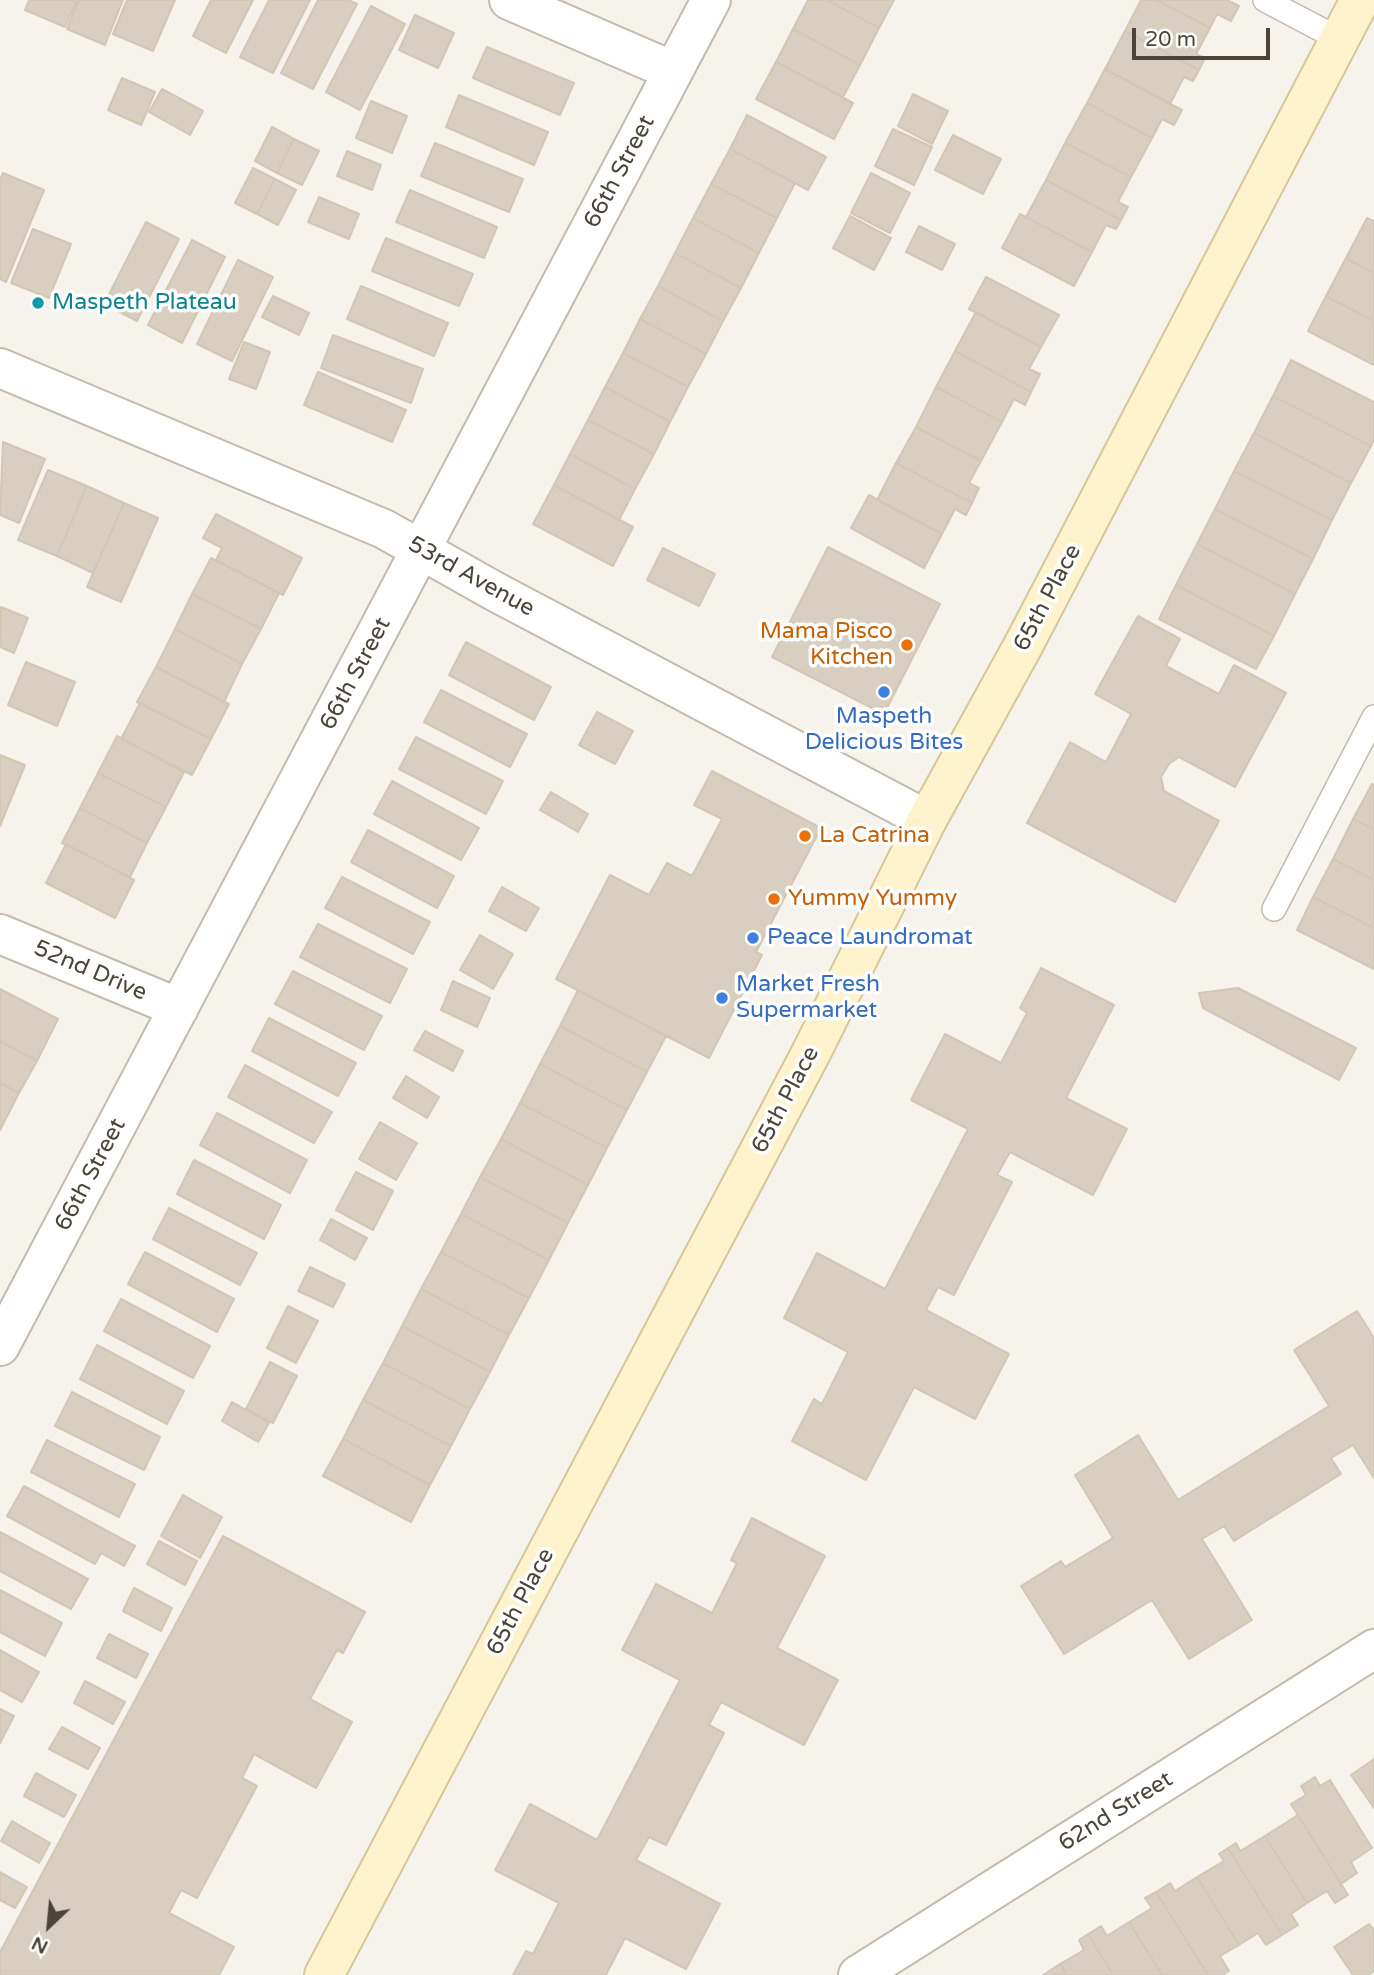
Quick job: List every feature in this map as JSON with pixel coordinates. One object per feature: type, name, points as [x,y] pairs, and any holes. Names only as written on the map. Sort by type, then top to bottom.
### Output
[{"type":"street","points":[[509,0],[673,71]]},
{"type":"street","name":"66th Street","points":[[0,1346],[711,0]]},
{"type":"street","name":"65th Place","points":[[324,1975],[811,1053],[928,820],[1024,644],[1360,0]]},
{"type":"street","name":"53rd Avenue","points":[[0,368],[348,512],[928,820]]},
{"type":"street","name":"52nd Drive","points":[[0,934],[179,1008]]},
{"type":"street","name":"62nd Street","points":[[858,1975],[1374,1649]]},
{"type":"lane","points":[[1265,0],[1339,39]]},
{"type":"lane","points":[[1274,909],[1374,717]]},
{"type":"building","points":[[29,0],[77,0],[65,27],[25,10]]},
{"type":"building","points":[[79,0],[123,0],[105,45],[67,29]]},
{"type":"building","points":[[127,0],[175,0],[153,51],[113,34]]},
{"type":"building","points":[[211,0],[253,0],[226,53],[193,36]]},
{"type":"building","points":[[269,0],[310,0],[273,73],[240,57]]},
{"type":"building","points":[[318,0],[348,0],[357,4],[313,89],[281,73]]},
{"type":"building","points":[[808,0],[827,0],[879,28],[860,65],[793,29]]},
{"type":"building","points":[[827,0],[894,0],[879,28]]},
{"type":"building","points":[[1141,0],[1157,0],[1210,28],[1196,54],[1205,58],[1199,70],[1125,31]]},
{"type":"building","points":[[1157,0],[1227,0],[1239,6],[1231,21],[1217,14],[1210,28]]},
{"type":"building","points":[[371,6],[405,24],[360,110],[326,92]]},
{"type":"building","points":[[415,15],[454,33],[438,68],[399,50]]},
{"type":"building","points":[[793,29],[860,65],[843,97],[776,62]]},
{"type":"building","points":[[1125,31],[1199,70],[1193,81],[1184,77],[1170,104],[1105,69]]},
{"type":"building","points":[[487,47],[574,83],[560,115],[473,78]]},
{"type":"building","points":[[776,62],[853,103],[834,139],[756,99]]},
{"type":"building","points":[[1105,69],[1182,110],[1174,125],[1162,119],[1152,138],[1087,103]]},
{"type":"building","points":[[122,78],[155,92],[141,125],[108,110]]},
{"type":"building","points":[[162,89],[203,111],[190,135],[149,112]]},
{"type":"building","points":[[913,94],[948,111],[932,144],[898,126]]},
{"type":"building","points":[[459,95],[548,132],[534,165],[446,127]]},
{"type":"building","points":[[371,101],[407,116],[392,153],[356,138]]},
{"type":"building","points":[[1087,103],[1152,138],[1131,177],[1065,143]]},
{"type":"building","points":[[747,115],[826,157],[808,190],[730,149]]},
{"type":"building","points":[[272,127],[294,139],[277,173],[255,161]]},
{"type":"building","points":[[893,129],[932,147],[914,185],[875,166]]},
{"type":"building","points":[[953,135],[1001,159],[983,194],[935,170]]},
{"type":"building","points":[[294,139],[319,151],[302,185],[277,173]]},
{"type":"building","points":[[435,143],[523,179],[509,212],[421,176]]},
{"type":"building","points":[[1065,143],[1131,177],[1118,202],[1128,207],[1121,220],[1046,180]]},
{"type":"building","points":[[730,149],[795,183],[777,218],[711,184]]},
{"type":"building","points":[[347,151],[381,165],[372,190],[337,176]]},
{"type":"building","points":[[253,168],[275,179],[257,214],[235,203]]},
{"type":"building","points":[[3,173],[44,190],[6,282],[0,279],[0,180]]},
{"type":"building","points":[[871,173],[910,193],[890,233],[851,213]]},
{"type":"building","points":[[275,179],[296,190],[278,225],[257,214]]},
{"type":"building","points":[[1046,180],[1121,220],[1116,229],[1106,225],[1092,252],[1026,217]]},
{"type":"building","points":[[711,184],[777,218],[759,253],[693,218]]},
{"type":"building","points":[[410,190],[497,227],[484,258],[396,222]]},
{"type":"building","points":[[319,197],[359,214],[349,239],[308,222]]},
{"type":"building","points":[[1020,214],[1092,252],[1074,286],[1002,248]]},
{"type":"building","points":[[850,216],[891,238],[874,270],[833,248]]},
{"type":"building","points":[[693,218],[759,253],[741,288],[675,253]]},
{"type":"building","points":[[1367,218],[1374,221],[1374,273],[1346,258]]},
{"type":"building","points":[[146,222],[179,239],[137,321],[104,304]]},
{"type":"building","points":[[919,226],[955,244],[942,270],[906,252]]},
{"type":"building","points":[[33,229],[71,244],[49,298],[11,283]]},
{"type":"building","points":[[386,238],[473,274],[459,306],[372,271]]},
{"type":"building","points":[[192,240],[225,257],[182,343],[148,325]]},
{"type":"building","points":[[675,253],[741,288],[723,321],[658,286]]},
{"type":"building","points":[[1346,258],[1374,273],[1374,321],[1326,296]]},
{"type":"building","points":[[238,260],[273,277],[232,361],[197,344]]},
{"type":"building","points":[[986,277],[1059,315],[1041,347],[969,309]]},
{"type":"building","points":[[361,286],[448,323],[434,356],[347,319]]},
{"type":"building","points":[[658,286],[723,321],[706,354],[640,319]]},
{"type":"building","points":[[273,296],[309,313],[299,335],[262,317]]},
{"type":"building","points":[[1326,296],[1374,321],[1374,365],[1308,331]]},
{"type":"building","points":[[976,312],[1041,347],[1029,369],[1040,374],[1031,392],[955,351]]},
{"type":"building","points":[[640,319],[706,354],[688,387],[623,353]]},
{"type":"building","points":[[333,335],[423,369],[411,403],[321,368]]},
{"type":"building","points":[[244,342],[270,352],[256,389],[229,379]]},
{"type":"building","points":[[955,351],[1031,392],[1025,405],[1014,399],[1002,422],[936,387]]},
{"type":"building","points":[[623,353],[688,387],[670,422],[605,387]]},
{"type":"building","points":[[1291,360],[1374,402],[1374,439],[1371,446],[1273,396]]},
{"type":"building","points":[[318,372],[406,410],[392,442],[304,405]]},
{"type":"building","points":[[605,387],[670,422],[654,454],[588,420]]},
{"type":"building","points":[[936,387],[1002,422],[981,461],[916,427]]},
{"type":"building","points":[[1273,396],[1371,446],[1351,483],[1254,433]]},
{"type":"building","points":[[588,420],[654,454],[635,489],[570,454]]},
{"type":"building","points":[[916,427],[981,461],[969,483],[979,488],[972,503],[896,463]]},
{"type":"building","points":[[1254,433],[1351,483],[1332,520],[1234,471]]},
{"type":"building","points":[[3,442],[45,459],[19,523],[0,515]]},
{"type":"building","points":[[570,454],[635,489],[619,520],[554,485]]},
{"type":"building","points":[[896,463],[972,503],[966,515],[955,509],[942,534],[877,500]]},
{"type":"building","points":[[48,470],[87,486],[57,556],[18,540]]},
{"type":"building","points":[[1234,471],[1332,520],[1313,559],[1215,509]]},
{"type":"building","points":[[554,485],[633,527],[613,566],[533,524]]},
{"type":"building","points":[[87,486],[124,503],[93,573],[57,556]]},
{"type":"building","points":[[869,495],[942,534],[924,568],[851,528]]},
{"type":"building","points":[[124,503],[158,518],[121,602],[87,587]]},
{"type":"building","points":[[1215,509],[1313,559],[1295,594],[1197,544]]},
{"type":"building","points":[[216,514],[302,558],[283,595],[216,560],[222,548],[203,538]]},
{"type":"building","points":[[1197,544],[1295,594],[1274,636],[1176,585]]},
{"type":"building","points":[[828,547],[940,604],[888,706],[878,711],[772,657]]},
{"type":"building","points":[[663,548],[715,574],[699,606],[647,580]]},
{"type":"building","points":[[211,558],[279,593],[261,629],[192,594]]},
{"type":"building","points":[[1176,585],[1274,636],[1256,669],[1159,619]]},
{"type":"building","points":[[192,594],[261,629],[242,664],[175,629]]},
{"type":"building","points":[[1,607],[28,618],[14,653],[0,647]]},
{"type":"building","points":[[1138,616],[1180,639],[1166,666],[1219,694],[1234,665],[1286,693],[1235,787],[1179,757],[1169,764],[1161,777],[1164,791],[1219,821],[1175,902],[1027,823],[1070,742],[1106,762],[1131,714],[1095,694]]},
{"type":"building","points":[[175,629],[242,664],[224,702],[156,667]]},
{"type":"building","points":[[466,642],[551,687],[534,720],[449,675]]},
{"type":"building","points":[[26,662],[75,682],[57,726],[8,705]]},
{"type":"building","points":[[156,667],[229,704],[211,739],[137,702]]},
{"type":"building","points":[[441,690],[527,734],[510,767],[424,722]]},
{"type":"building","points":[[140,703],[211,739],[192,775],[121,739]]},
{"type":"building","points":[[597,712],[633,731],[615,764],[579,745]]},
{"type":"building","points":[[117,736],[184,772],[166,807],[98,773]]},
{"type":"building","points":[[416,737],[503,781],[486,814],[399,769]]},
{"type":"building","points":[[0,755],[25,765],[0,826]]},
{"type":"building","points":[[712,771],[821,828],[756,952],[762,955],[709,1058],[556,979],[610,875],[649,895],[667,863],[692,876],[722,819],[694,805]]},
{"type":"building","points":[[98,773],[166,807],[147,843],[80,808]]},
{"type":"building","points":[[392,781],[479,828],[461,860],[374,814]]},
{"type":"building","points":[[1372,784],[1374,785],[1374,829],[1353,819]]},
{"type":"building","points":[[551,792],[588,814],[578,832],[540,810]]},
{"type":"building","points":[[80,808],[147,843],[130,877],[62,843]]},
{"type":"building","points":[[1353,819],[1374,829],[1374,880],[1333,859]]},
{"type":"building","points":[[368,830],[454,876],[437,908],[351,862]]},
{"type":"building","points":[[66,844],[134,880],[115,918],[46,883]]},
{"type":"building","points":[[1333,859],[1374,880],[1374,928],[1313,897]]},
{"type":"building","points":[[342,877],[430,922],[413,954],[325,908]]},
{"type":"building","points":[[502,887],[539,908],[526,931],[489,911]]},
{"type":"building","points":[[1313,897],[1374,928],[1374,969],[1297,930]]},
{"type":"building","points":[[318,924],[407,969],[390,1003],[300,957]]},
{"type":"building","points":[[480,935],[513,954],[493,989],[460,970]]},
{"type":"building","points":[[1041,968],[1114,1005],[1066,1098],[1127,1129],[1093,1195],[1010,1152],[997,1175],[1012,1182],[954,1295],[938,1287],[926,1310],[1009,1354],[975,1419],[914,1387],[866,1480],[792,1441],[814,1399],[822,1404],[848,1352],[784,1318],[817,1253],[885,1289],[968,1129],[911,1100],[945,1034],[1001,1063],[1027,1013],[1020,1008]]},
{"type":"building","points":[[293,971],[382,1016],[364,1050],[275,1004]]},
{"type":"building","points":[[453,981],[490,998],[477,1027],[441,1010]]},
{"type":"building","points":[[1238,988],[1356,1048],[1339,1080],[1203,1008],[1199,993]]},
{"type":"building","points":[[0,989],[58,1019],[37,1061],[0,1041]]},
{"type":"building","points":[[578,990],[666,1036],[647,1072],[560,1026]]},
{"type":"building","points":[[269,1018],[356,1063],[338,1096],[252,1051]]},
{"type":"building","points":[[560,1026],[647,1072],[627,1110],[540,1064]]},
{"type":"building","points":[[425,1031],[463,1051],[453,1071],[414,1050]]},
{"type":"building","points":[[0,1041],[37,1061],[19,1093],[0,1083]]},
{"type":"building","points":[[540,1064],[627,1110],[607,1148],[520,1103]]},
{"type":"building","points":[[245,1065],[332,1112],[314,1143],[228,1097]]},
{"type":"building","points":[[406,1076],[439,1097],[427,1118],[393,1098]]},
{"type":"building","points":[[0,1083],[19,1093],[0,1130]]},
{"type":"building","points":[[520,1103],[607,1148],[588,1185],[501,1139]]},
{"type":"building","points":[[217,1113],[307,1160],[290,1193],[200,1145]]},
{"type":"building","points":[[380,1122],[417,1143],[396,1180],[359,1159]]},
{"type":"building","points":[[501,1139],[588,1185],[568,1223],[480,1177]]},
{"type":"building","points":[[194,1160],[281,1205],[264,1239],[177,1194]]},
{"type":"building","points":[[356,1172],[393,1191],[373,1230],[336,1210]]},
{"type":"building","points":[[480,1177],[568,1223],[549,1260],[461,1214]]},
{"type":"building","points":[[169,1208],[257,1253],[240,1285],[153,1239]]},
{"type":"building","points":[[461,1214],[549,1260],[529,1298],[441,1252]]},
{"type":"building","points":[[331,1219],[367,1238],[355,1260],[320,1240]]},
{"type":"building","points":[[145,1252],[234,1299],[217,1332],[128,1284]]},
{"type":"building","points":[[441,1252],[529,1298],[509,1335],[421,1289]]},
{"type":"building","points":[[310,1267],[345,1284],[333,1307],[298,1291]]},
{"type":"building","points":[[421,1289],[509,1335],[490,1372],[402,1326]]},
{"type":"building","points":[[121,1299],[210,1346],[193,1378],[104,1331]]},
{"type":"building","points":[[288,1306],[318,1321],[296,1363],[267,1348]]},
{"type":"building","points":[[1357,1311],[1374,1338],[1374,1478],[1353,1445],[1331,1458],[1341,1474],[1234,1541],[1224,1526],[1202,1539],[1252,1620],[1189,1659],[1152,1600],[1064,1654],[1021,1586],[1061,1561],[1065,1567],[1113,1538],[1075,1475],[1138,1435],[1178,1500],[1329,1406],[1294,1350]]},
{"type":"building","points":[[402,1326],[490,1372],[470,1409],[383,1363]]},
{"type":"building","points":[[97,1345],[184,1391],[167,1424],[80,1379]]},
{"type":"building","points":[[270,1362],[297,1376],[273,1423],[246,1409]]},
{"type":"building","points":[[383,1363],[470,1409],[451,1446],[363,1400]]},
{"type":"building","points":[[72,1392],[160,1437],[144,1470],[55,1426]]},
{"type":"building","points":[[363,1400],[451,1446],[430,1485],[343,1439]]},
{"type":"building","points":[[232,1402],[269,1423],[258,1442],[222,1421]]},
{"type":"building","points":[[343,1439],[430,1485],[411,1522],[323,1476]]},
{"type":"building","points":[[47,1440],[135,1484],[119,1517],[31,1472]]},
{"type":"building","points":[[24,1486],[135,1546],[124,1566],[101,1553],[95,1564],[7,1516]]},
{"type":"building","points":[[183,1495],[222,1517],[200,1558],[161,1536]]},
{"type":"building","points":[[752,1518],[825,1556],[777,1648],[838,1680],[804,1745],[721,1702],[709,1725],[724,1733],[666,1845],[649,1837],[636,1860],[720,1904],[686,1969],[625,1938],[606,1975],[513,1975],[526,1951],[533,1954],[559,1903],[495,1870],[530,1804],[597,1840],[680,1680],[622,1650],[656,1584],[712,1613],[737,1563],[731,1560]]},
{"type":"building","points":[[0,1532],[88,1579],[71,1609],[0,1571]]},
{"type":"building","points":[[223,1536],[365,1612],[343,1653],[337,1650],[310,1699],[352,1722],[316,1788],[254,1754],[242,1778],[257,1786],[197,1898],[181,1890],[169,1913],[234,1947],[219,1975],[0,1975],[0,1952]]},
{"type":"building","points":[[159,1541],[197,1561],[185,1585],[147,1564]]},
{"type":"building","points":[[134,1588],[172,1608],[161,1631],[123,1611]]},
{"type":"building","points":[[0,1590],[62,1623],[45,1656],[0,1632]]},
{"type":"building","points":[[109,1634],[148,1654],[136,1678],[97,1658]]},
{"type":"building","points":[[0,1650],[39,1672],[22,1702],[0,1690]]},
{"type":"building","points":[[85,1681],[125,1702],[113,1724],[74,1703]]},
{"type":"building","points":[[0,1709],[14,1716],[0,1743]]},
{"type":"building","points":[[62,1727],[100,1748],[88,1769],[49,1749]]},
{"type":"building","points":[[1374,1759],[1374,1808],[1351,1775]]},
{"type":"building","points":[[36,1773],[76,1795],[64,1817],[24,1796]]},
{"type":"building","points":[[1315,1777],[1320,1786],[1330,1780],[1372,1848],[1351,1862],[1357,1873],[1341,1884],[1291,1804],[1306,1795],[1301,1786]]},
{"type":"building","points":[[1298,1815],[1348,1895],[1335,1903],[1327,1891],[1307,1903],[1265,1836]]},
{"type":"building","points":[[12,1821],[50,1843],[39,1863],[1,1841]]},
{"type":"building","points":[[1265,1836],[1307,1903],[1291,1914],[1298,1925],[1282,1935],[1228,1848],[1236,1843],[1240,1851]]},
{"type":"building","points":[[1228,1848],[1282,1935],[1266,1945],[1258,1933],[1239,1945],[1197,1877],[1224,1861],[1219,1854]]},
{"type":"building","points":[[0,1872],[27,1887],[15,1908],[0,1900]]},
{"type":"building","points":[[1197,1877],[1239,1945],[1220,1956],[1229,1971],[1222,1975],[1208,1975],[1156,1892],[1170,1883],[1175,1891]]},
{"type":"building","points":[[1156,1892],[1208,1975],[1162,1975],[1129,1922],[1152,1908],[1145,1898]]},
{"type":"building","points":[[1129,1922],[1162,1975],[1113,1975],[1088,1934],[1101,1926],[1107,1936]]},
{"type":"building","points":[[1369,1924],[1374,1930],[1374,1971],[1368,1975],[1353,1975],[1334,1947]]},
{"type":"building","points":[[1088,1934],[1113,1975],[1067,1975],[1060,1964],[1084,1950],[1079,1940]]},
{"type":"building","points":[[1060,1964],[1067,1975],[1043,1975]]},
{"type":"place","name":"Maspeth Plateau","points":[[38,303]]},
{"type":"place","name":"Mama Pisco Kitchen","points":[[907,645]]},
{"type":"place","name":"Maspeth Delicious Bites","points":[[884,692]]},
{"type":"place","name":"La Catrina","points":[[805,836]]},
{"type":"place","name":"Yummy Yummy","points":[[774,899]]},
{"type":"place","name":"Peace Laundromat","points":[[753,938]]},
{"type":"place","name":"Market Fresh Supermarket","points":[[722,998]]}]
